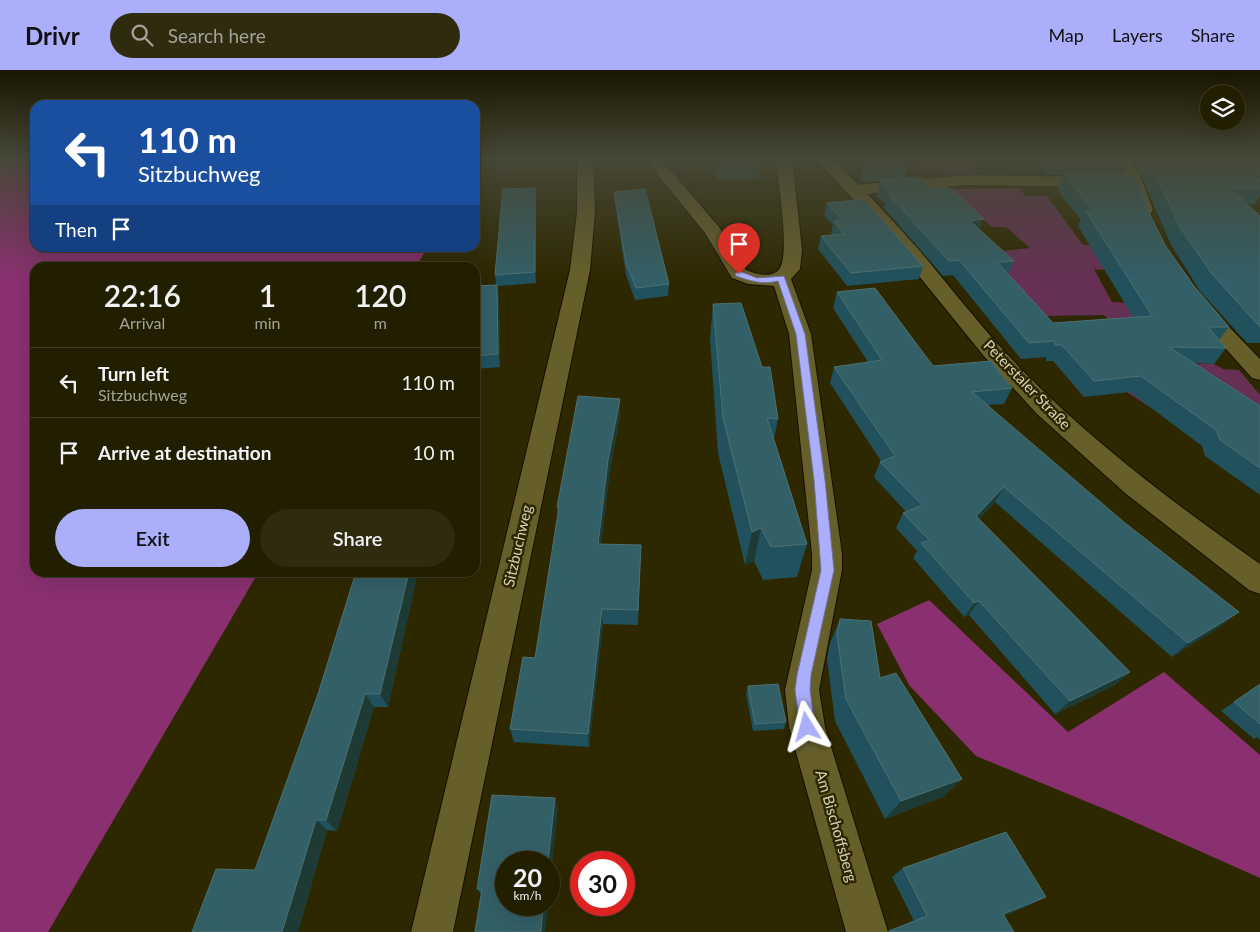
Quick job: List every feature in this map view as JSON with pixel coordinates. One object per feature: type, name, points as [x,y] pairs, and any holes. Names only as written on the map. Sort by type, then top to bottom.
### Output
[{"type":"street","name":"Sitzbuchweg","points":[[432,932],[580,270],[586,198]]},
{"type":"street","points":[[686,198],[713,231],[739,274],[756,280],[768,281],[781,278],[790,269],[793,250],[788,198]]},
{"type":"street","name":"Peterstaler Straße","points":[[862,198],[912,254],[994,354],[1032,394],[1117,470],[1175,518],[1260,580]]},
{"type":"street","points":[[1141,198],[1152,230]]},
{"type":"street","name":"Am Bischoffsberg","points":[[781,278],[800,334],[827,554],[827,570],[804,675],[804,708],[807,727],[867,932]]},
{"type":"street","points":[[1184,289],[1260,373]]},
{"type":"shaded area","points":[[0,198],[30,198],[30,252],[425,252],[419,262],[30,262],[30,577],[256,577],[48,932],[0,932]]},
{"type":"shaded area","points":[[959,198],[1049,198],[1083,245],[1118,247],[1105,270],[1094,269],[1112,302],[1165,305],[1177,363],[1214,364],[1223,369],[1239,370],[1260,395],[1260,423],[1148,406],[1128,393],[1109,373],[1123,333],[1104,315],[1041,316],[985,253],[1030,248],[1006,227],[992,227]]},
{"type":"shaded area","points":[[929,600],[1068,732],[1164,672],[1260,755],[1260,878],[1119,815],[976,756],[909,685],[877,624]]},
{"type":"building","points":[[502,198],[535,198],[535,272],[495,275]]},
{"type":"building","points":[[615,198],[647,198],[669,284],[636,288],[626,263]]},
{"type":"building","points":[[892,198],[961,198],[984,219],[970,221],[1014,261],[997,262],[1053,323],[1152,316],[1086,211],[1094,211],[1084,198],[1144,198],[1165,245],[1194,286],[1229,327],[1208,327],[1226,348],[1169,347],[1260,406],[1260,468],[1220,440],[1216,430],[1141,376],[1094,381],[1062,345],[1055,345],[1055,341],[1029,343],[959,260],[949,261]]},
{"type":"building","points":[[1167,198],[1241,198],[1260,216],[1260,327],[1212,274],[1181,229]]},
{"type":"building","points":[[864,199],[923,266],[851,273],[821,236],[844,234],[834,221],[842,220],[827,203]]},
{"type":"building","points":[[497,285],[498,354],[480,356],[480,286]]},
{"type":"building","points":[[875,288],[933,366],[991,361],[1012,388],[972,392],[1125,523],[1239,612],[1188,643],[1004,487],[976,516],[1130,672],[1070,701],[979,601],[974,603],[921,543],[929,540],[903,513],[922,505],[880,462],[895,456],[834,367],[882,360],[837,292]]},
{"type":"building","points":[[741,303],[762,367],[770,367],[778,419],[767,418],[807,544],[771,547],[761,528],[752,532],[723,418],[713,304]]},
{"type":"building","points":[[578,396],[620,399],[608,460],[598,544],[641,545],[638,610],[602,609],[588,734],[510,729],[523,657],[535,658],[559,507],[557,507]]},
{"type":"building","points":[[354,577],[408,577],[380,694],[365,694],[326,820],[316,820],[282,932],[192,932],[216,869],[255,870],[318,694]]},
{"type":"building","points":[[840,619],[871,621],[880,678],[896,673],[962,779],[901,801],[846,699],[837,635]]},
{"type":"building","points":[[778,684],[786,722],[755,724],[748,686]]},
{"type":"building","points":[[1260,684],[1260,724],[1234,702]]},
{"type":"building","points":[[492,795],[555,798],[549,851],[495,851],[495,916],[542,916],[541,932],[475,932],[482,889],[477,889]]},
{"type":"building","points":[[1006,832],[1046,897],[1003,914],[1014,932],[889,932],[927,916],[903,868]]},
{"type":"route","points":[[739,274],[756,280],[768,281],[781,278],[788,292],[800,334],[827,554],[827,570],[802,690],[807,727]]}]
